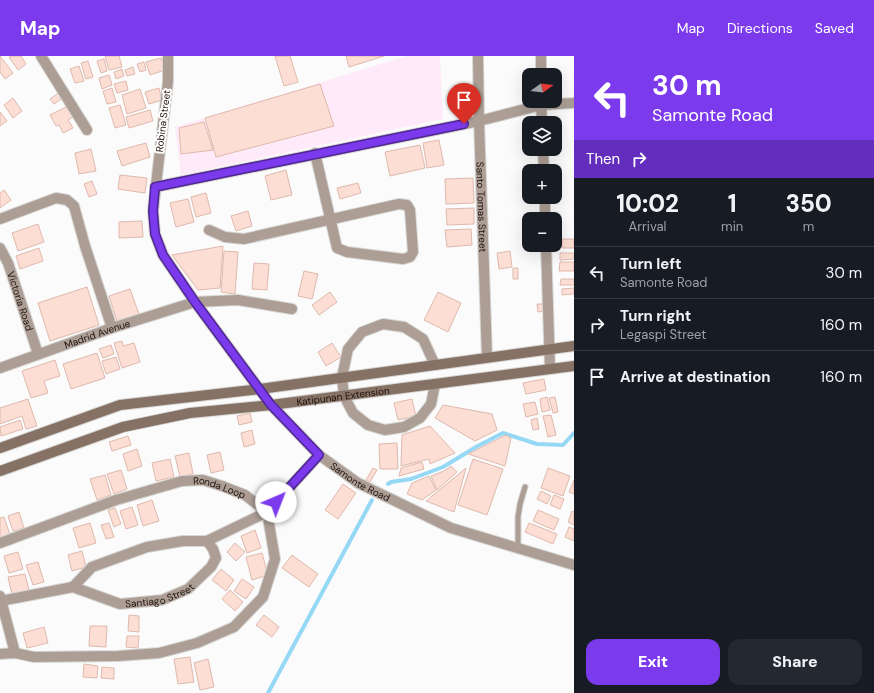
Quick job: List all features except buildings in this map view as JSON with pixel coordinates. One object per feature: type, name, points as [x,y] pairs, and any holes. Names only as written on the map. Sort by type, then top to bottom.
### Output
[{"type":"main road","name":"Katipunan Extension","points":[[0,448],[120,405],[260,389],[574,346]]},
{"type":"main road","name":"Katipunan Extension","points":[[0,470],[123,427],[190,413],[271,405],[574,366]]},
{"type":"street","points":[[41,56],[88,130]]},
{"type":"street","name":"Robina Street","points":[[155,187],[168,81],[168,56]]},
{"type":"street","name":"Santo Tomas Street","points":[[478,56],[488,357]]},
{"type":"street","points":[[541,56],[541,68]]},
{"type":"street","points":[[562,103],[574,103]]},
{"type":"street","points":[[155,187],[314,153],[479,121],[524,108]]},
{"type":"street","points":[[208,230],[225,237],[244,239],[329,221],[399,204],[407,205],[410,210],[414,252],[410,257],[403,259],[347,252],[337,248],[329,221],[314,153]]},
{"type":"street","name":"Samonte Road","points":[[155,187],[153,211],[155,234],[163,255],[195,302],[271,405],[319,455],[358,483],[451,528],[574,565]]},
{"type":"street","points":[[0,219],[56,198],[67,200],[74,206],[85,246],[112,328]]},
{"type":"street","name":"Victoria Road","points":[[0,248],[8,263],[38,354]]},
{"type":"street","points":[[546,252],[550,369]]},
{"type":"street","name":"Madrid Avenue","points":[[0,368],[112,328],[195,302],[238,300],[292,309]]},
{"type":"street","points":[[435,365],[422,339],[404,327],[382,324],[362,332],[348,349],[342,377],[344,396],[353,413],[368,425],[385,430],[404,428],[420,418],[431,404],[435,384]]},
{"type":"street","points":[[15,653],[0,599],[72,587],[92,567],[147,546],[183,541],[207,541],[267,512],[319,455]]},
{"type":"street","name":"Ronda Loop","points":[[0,543],[116,500],[182,481],[203,480],[222,486],[245,495],[267,512]]},
{"type":"street","points":[[0,654],[15,653],[34,657],[118,656],[159,653],[197,643],[234,627],[263,597],[275,558],[267,512]]},
{"type":"street","name":"Santiago Street","points":[[72,587],[120,604],[162,600],[188,589],[210,567],[216,558],[213,549],[207,541]]},
{"type":"lane","points":[[518,548],[518,517],[525,487]]},
{"type":"shaded area","points":[[407,56],[440,56],[443,119],[181,175],[175,127]]},
{"type":"waterway","points":[[388,484],[391,482],[411,479],[443,467],[503,433],[537,444],[563,445],[574,433]]},
{"type":"waterway","points":[[268,693],[372,500]]},
{"type":"route","points":[[276,502],[319,455],[271,405],[195,302],[163,255],[155,234],[153,211],[155,187],[314,153],[464,124]]}]
